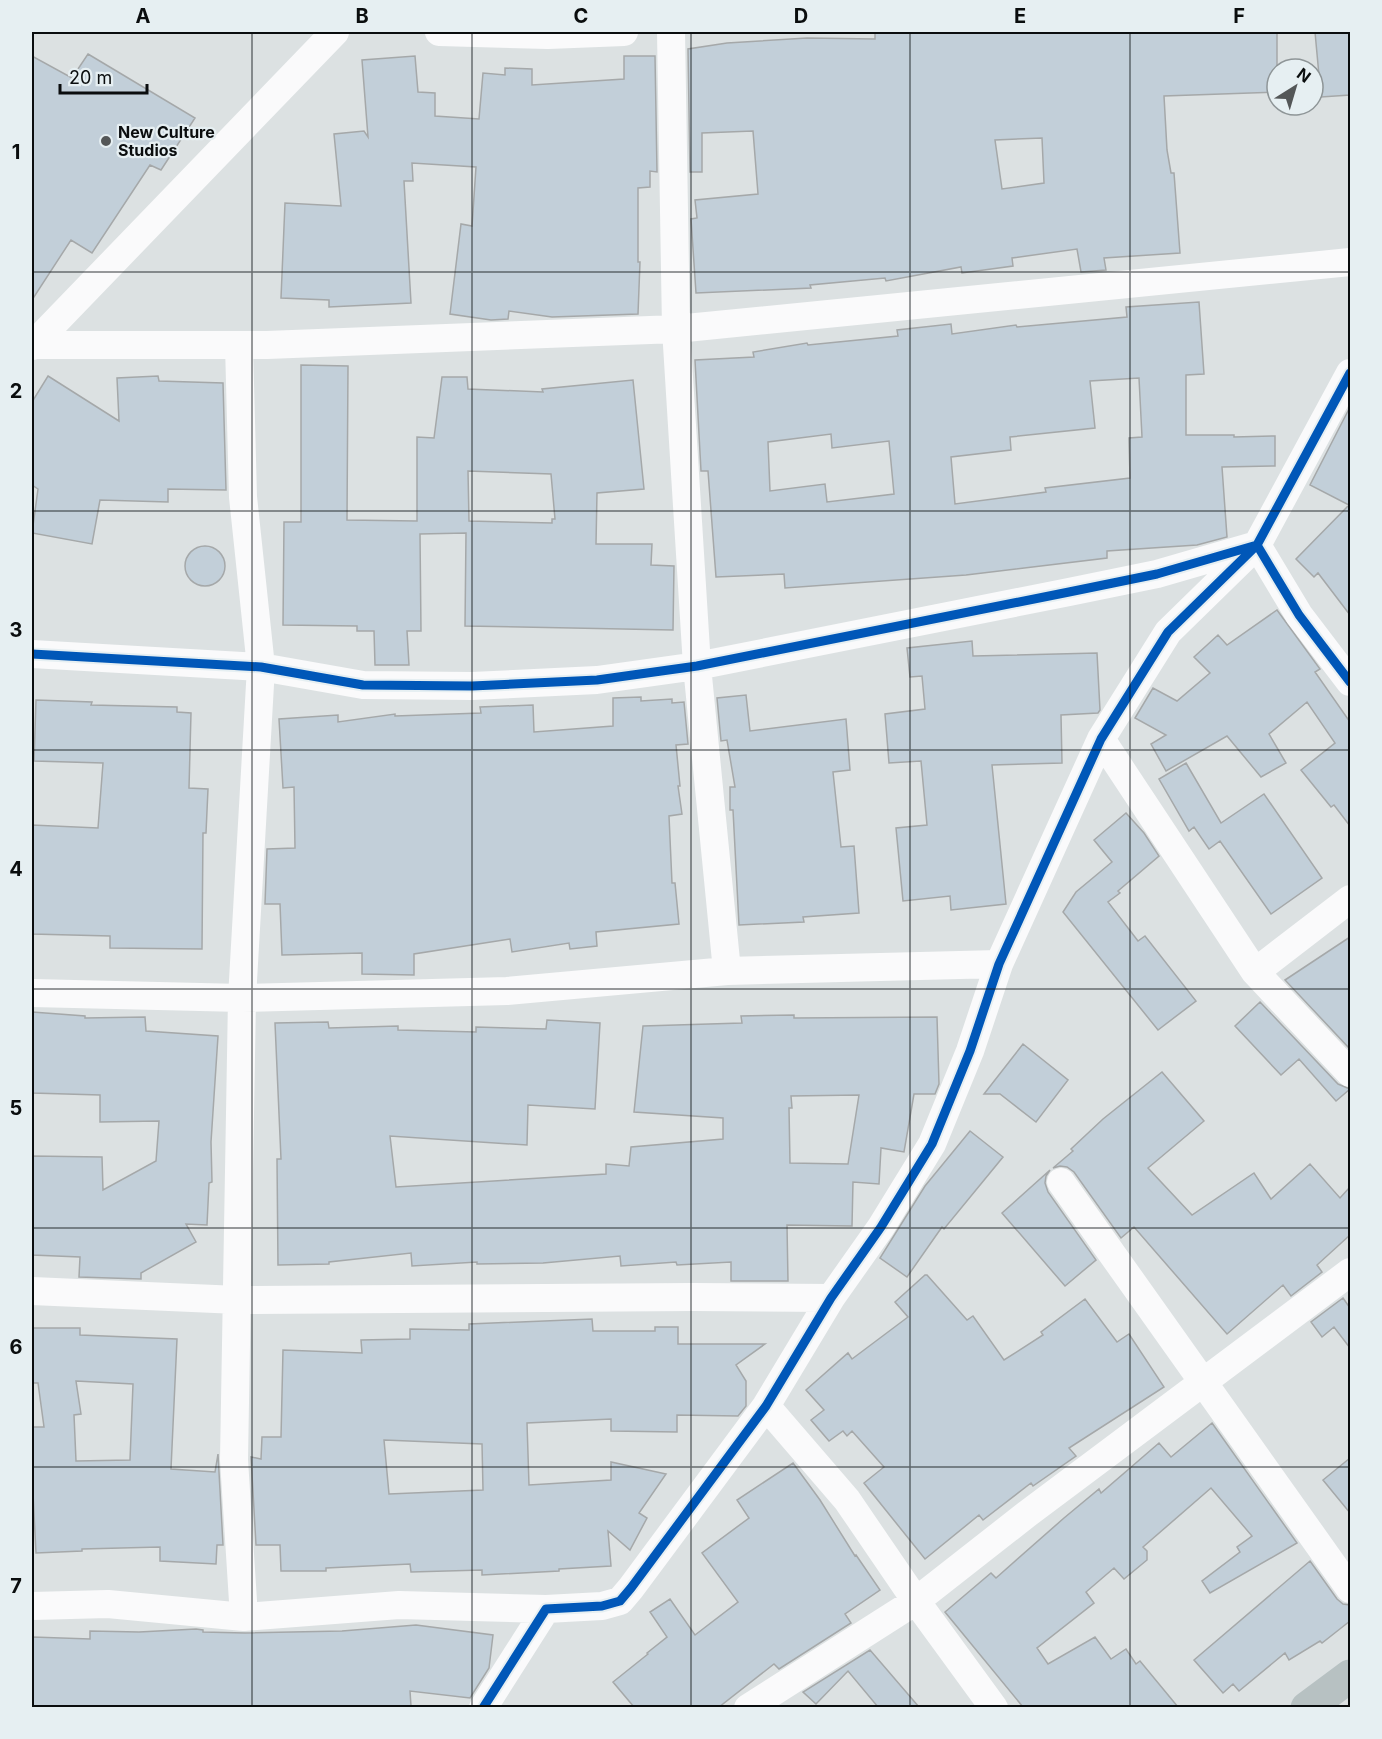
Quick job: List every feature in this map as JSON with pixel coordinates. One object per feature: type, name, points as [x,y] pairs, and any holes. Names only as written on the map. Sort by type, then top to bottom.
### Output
[{"type":"main road","points":[[1307,1707],[1350,1677]]},
{"type":"street","points":[[32,346],[335,32]]},
{"type":"street","points":[[439,32],[548,35],[624,32]]},
{"type":"street","points":[[671,32],[676,329],[697,666],[726,971]]},
{"type":"street","points":[[32,346],[239,345],[676,329],[1350,262]]},
{"type":"street","points":[[239,345],[243,497],[261,668],[242,998],[234,1460],[244,1617]]},
{"type":"street","points":[[32,1606],[108,1604],[244,1617],[399,1605],[546,1609],[602,1606],[620,1600],[766,1406],[831,1298],[881,1227],[932,1144],[970,1051],[999,964],[1101,740],[1168,632],[1257,545],[1350,373]]},
{"type":"street","points":[[32,654],[261,668],[363,685],[472,686],[597,680],[697,666],[1157,574],[1257,545]]},
{"type":"street","points":[[1257,545],[1299,615],[1350,682]]},
{"type":"street","points":[[1101,740],[1255,972],[1350,1073]]},
{"type":"street","points":[[1255,972],[1350,899]]},
{"type":"street","points":[[32,993],[242,998],[507,990],[726,971],[999,964]]},
{"type":"street","points":[[1061,1182],[1350,1589]]},
{"type":"street","points":[[748,1707],[916,1601],[1027,1514],[1350,1272]]},
{"type":"street","points":[[32,1291],[238,1300],[831,1298]]},
{"type":"street","points":[[766,1406],[847,1500],[916,1601],[994,1707]]},
{"type":"street","points":[[483,1707],[546,1609]]},
{"type":"building","points":[[875,32],[1277,32],[1277,57],[1265,57],[1265,92],[1164,96],[1167,150],[1171,173],[1174,173],[1180,253],[1104,258],[1106,270],[1081,272],[1077,249],[1012,258],[1013,266],[962,273],[961,267],[886,281],[885,278],[810,285],[811,288],[696,293],[691,219],[697,218],[695,200],[758,194],[753,131],[702,133],[702,172],[690,172],[688,49],[727,43],[807,38],[875,39]],"holes":[[[1042,138],[1044,183],[1002,189],[995,140]]]},
{"type":"building","points":[[1315,32],[1350,32],[1350,95],[1325,97],[1325,57],[1317,57]]},
{"type":"building","name":"New Culture Studios","points":[[88,54],[195,118],[161,170],[150,165],[92,253],[71,240],[32,300],[32,56],[72,78]]},
{"type":"building","points":[[415,56],[418,92],[435,93],[435,116],[479,119],[483,73],[505,75],[505,68],[532,69],[532,85],[624,79],[624,56],[655,56],[657,172],[650,171],[650,187],[638,188],[638,262],[640,262],[638,314],[552,317],[509,311],[508,319],[491,320],[450,314],[461,224],[472,226],[476,167],[412,163],[413,181],[404,181],[411,303],[329,307],[329,300],[281,298],[285,203],[341,206],[334,134],[364,131],[368,137],[362,60]]},
{"type":"building","points":[[1199,302],[1204,374],[1186,375],[1186,435],[1275,436],[1275,466],[1222,467],[1227,537],[1197,545],[1107,551],[1107,558],[966,575],[785,588],[784,574],[716,577],[708,471],[701,471],[695,360],[754,357],[753,352],[807,343],[808,345],[898,336],[897,330],[951,324],[952,334],[1016,325],[1017,327],[1127,317],[1126,307]],"holes":[[[1139,378],[1142,437],[1129,438],[1130,478],[1045,488],[1046,492],[955,504],[951,457],[1011,450],[1010,437],[1095,428],[1090,381]],[[831,434],[832,448],[889,441],[894,494],[827,502],[825,484],[770,491],[768,442]]]},
{"type":"building","points":[[301,365],[348,366],[347,520],[417,521],[417,437],[434,438],[442,377],[467,377],[468,389],[543,392],[542,389],[633,380],[644,489],[597,493],[596,544],[652,544],[651,565],[674,566],[673,630],[465,626],[466,533],[420,534],[421,631],[407,631],[409,665],[375,665],[374,631],[357,631],[357,626],[283,625],[284,522],[301,522]],"holes":[[[468,471],[551,474],[555,519],[552,519],[552,523],[469,521]]]},
{"type":"building","points":[[48,376],[119,421],[117,378],[158,376],[159,381],[223,383],[226,490],[168,489],[168,502],[100,500],[92,544],[32,533],[38,489],[32,485],[32,402]]},
{"type":"building","points":[[1350,407],[1350,615],[1318,573],[1314,577],[1296,559],[1349,505],[1310,485]]},
{"type":"building","points":[[205,546],[213,547],[219,552],[224,558],[224,574],[219,580],[213,585],[205,586],[197,585],[191,580],[186,574],[185,566],[186,558],[191,552],[197,547]]},
{"type":"building","points":[[1277,610],[1320,669],[1315,672],[1350,722],[1350,826],[1301,770],[1335,743],[1307,702],[1269,734],[1286,763],[1261,777],[1227,736],[1166,771],[1151,744],[1166,735],[1135,718],[1153,688],[1177,701],[1210,673],[1194,657],[1218,635],[1227,645]]},
{"type":"building","points":[[972,641],[973,656],[1097,653],[1100,710],[1098,713],[1061,715],[1062,763],[992,765],[1006,904],[951,910],[950,896],[903,901],[896,828],[927,825],[921,761],[889,763],[885,714],[925,709],[922,676],[910,677],[907,648]]},
{"type":"building","points":[[746,695],[750,731],[846,719],[850,770],[833,772],[841,847],[854,846],[859,913],[803,917],[804,922],[739,925],[733,810],[730,810],[730,787],[735,787],[727,740],[721,741],[717,698]]},
{"type":"building","points":[[641,697],[641,701],[672,699],[672,703],[684,702],[688,744],[676,745],[682,814],[669,816],[672,883],[675,883],[679,924],[596,932],[597,946],[570,949],[569,943],[512,952],[510,939],[414,954],[414,975],[362,974],[362,953],[282,955],[280,904],[265,904],[267,849],[295,848],[294,787],[283,788],[279,719],[338,715],[338,722],[395,714],[395,716],[481,713],[480,707],[533,705],[534,732],[613,726],[613,698]]},
{"type":"building","points":[[36,700],[92,702],[91,705],[177,707],[177,712],[191,713],[189,788],[208,789],[206,833],[203,833],[202,949],[110,948],[110,936],[32,934],[32,825],[98,828],[103,763],[34,761]]},
{"type":"building","points":[[1186,763],[1221,823],[1264,794],[1322,878],[1271,914],[1220,841],[1209,849],[1194,827],[1189,831],[1159,779]]},
{"type":"building","points":[[1126,813],[1144,833],[1159,856],[1108,902],[1138,941],[1145,936],[1196,1001],[1158,1030],[1063,912],[1076,892],[1112,862],[1094,840]]},
{"type":"building","points":[[1350,937],[1350,1049],[1285,980]]},
{"type":"building","points":[[1260,1002],[1338,1084],[1350,1089],[1336,1101],[1299,1059],[1281,1075],[1235,1026]]},
{"type":"building","points":[[32,1012],[85,1016],[85,1018],[145,1017],[146,1031],[218,1036],[211,1142],[212,1182],[209,1183],[207,1225],[186,1224],[196,1242],[141,1273],[141,1279],[79,1277],[80,1257],[32,1255],[32,1156],[102,1157],[103,1190],[156,1161],[159,1121],[100,1122],[100,1095],[32,1093]]},
{"type":"building","points":[[741,1016],[937,1017],[939,1084],[935,1094],[914,1094],[904,1152],[881,1148],[879,1184],[853,1182],[852,1226],[787,1225],[788,1281],[731,1281],[731,1262],[677,1265],[676,1262],[621,1266],[620,1256],[543,1263],[477,1264],[477,1262],[412,1266],[411,1253],[329,1262],[329,1264],[278,1265],[277,1159],[281,1159],[275,1023],[328,1022],[329,1028],[398,1026],[398,1030],[476,1032],[476,1027],[546,1029],[547,1020],[600,1023],[595,1109],[528,1105],[527,1145],[390,1136],[396,1187],[606,1174],[606,1164],[629,1166],[631,1147],[723,1139],[723,1118],[634,1112],[643,1026],[742,1023]],"holes":[[[859,1095],[848,1164],[790,1163],[789,1108],[792,1108],[791,1096]]]},
{"type":"building","points":[[1023,1044],[1068,1080],[1036,1122],[1000,1094],[984,1094]]},
{"type":"building","points":[[1162,1072],[1204,1121],[1148,1168],[1192,1215],[1254,1173],[1271,1199],[1310,1164],[1340,1198],[1350,1187],[1350,1235],[1317,1265],[1322,1272],[1291,1296],[1283,1285],[1227,1334],[1134,1227],[1121,1238],[1074,1172],[1067,1167],[1053,1168],[1073,1151],[1071,1149],[1103,1119]]},
{"type":"building","points":[[970,1131],[1003,1157],[944,1229],[942,1227],[907,1277],[880,1258],[925,1186]]},
{"type":"building","points":[[1050,1170],[1045,1183],[1048,1192],[1096,1260],[1065,1286],[1002,1213]]},
{"type":"building","points":[[925,1275],[967,1320],[973,1316],[1004,1360],[1043,1335],[1041,1332],[1085,1299],[1117,1342],[1129,1334],[1164,1387],[1069,1448],[1076,1456],[1033,1486],[1031,1483],[983,1520],[979,1515],[925,1559],[864,1483],[884,1467],[852,1431],[847,1436],[843,1431],[829,1441],[811,1420],[824,1410],[806,1390],[848,1353],[852,1359],[908,1317],[895,1302]]},
{"type":"building","points":[[1343,1298],[1350,1308],[1350,1348],[1334,1327],[1322,1337],[1311,1322]]},
{"type":"building","points":[[592,1319],[593,1331],[655,1331],[655,1327],[678,1327],[678,1344],[765,1344],[736,1365],[746,1381],[746,1406],[738,1416],[677,1415],[677,1432],[611,1431],[611,1419],[527,1423],[529,1485],[611,1480],[611,1462],[666,1474],[639,1513],[647,1518],[630,1550],[608,1531],[611,1566],[482,1575],[482,1570],[411,1572],[410,1564],[326,1568],[326,1571],[281,1571],[280,1545],[256,1545],[251,1457],[261,1459],[262,1437],[281,1437],[283,1350],[362,1353],[361,1340],[410,1339],[410,1329],[469,1330],[469,1324]],"holes":[[[384,1440],[482,1444],[483,1490],[389,1494]]]},
{"type":"building","points":[[32,1328],[80,1328],[80,1335],[177,1339],[171,1469],[215,1472],[218,1454],[223,1545],[217,1545],[216,1564],[160,1561],[160,1547],[36,1553],[32,1427],[44,1427],[38,1383],[32,1383]],"holes":[[[76,1381],[133,1384],[130,1460],[76,1461],[74,1415],[81,1414]]]},
{"type":"building","points":[[1212,1423],[1297,1543],[1210,1593],[1202,1581],[1240,1552],[1237,1547],[1252,1536],[1211,1488],[1143,1547],[1147,1551],[1147,1560],[1124,1579],[1114,1568],[1086,1592],[1094,1603],[1037,1648],[1048,1664],[1095,1637],[1111,1659],[1126,1649],[1136,1664],[1140,1661],[1178,1707],[1023,1707],[945,1612],[991,1573],[996,1578],[1099,1489],[1101,1493],[1159,1443],[1171,1457]]},
{"type":"building","points":[[1350,1458],[1350,1513],[1323,1480]]},
{"type":"building","points":[[793,1463],[880,1590],[845,1614],[851,1623],[779,1669],[774,1664],[719,1707],[634,1707],[613,1682],[667,1637],[650,1612],[670,1599],[695,1635],[738,1602],[702,1553],[749,1518],[737,1500]]},
{"type":"building","points":[[1310,1561],[1337,1599],[1343,1604],[1350,1605],[1350,1621],[1322,1643],[1320,1641],[1289,1660],[1285,1653],[1239,1691],[1233,1684],[1223,1693],[1194,1660]]},
{"type":"building","points":[[416,1625],[493,1635],[489,1668],[470,1698],[410,1691],[411,1706],[398,1707],[32,1707],[33,1637],[90,1639],[90,1631],[139,1632],[196,1629],[203,1630],[203,1632],[245,1633],[342,1631]]},
{"type":"building","points":[[870,1650],[919,1707],[878,1707],[848,1671],[816,1704],[803,1692]]},
{"type":"cycle path","points":[[483,1708],[546,1609],[602,1606],[620,1601],[766,1406],[831,1298],[881,1227],[932,1144],[970,1051],[999,964],[1101,739],[1168,632],[1257,545],[1350,373]]},
{"type":"cycle path","points":[[32,654],[261,667],[363,685],[472,686],[597,680],[697,666],[1157,574],[1257,545],[1299,615],[1350,682]]},
{"type":"place","name":"New Culture Studios","points":[[106,141]]}]
